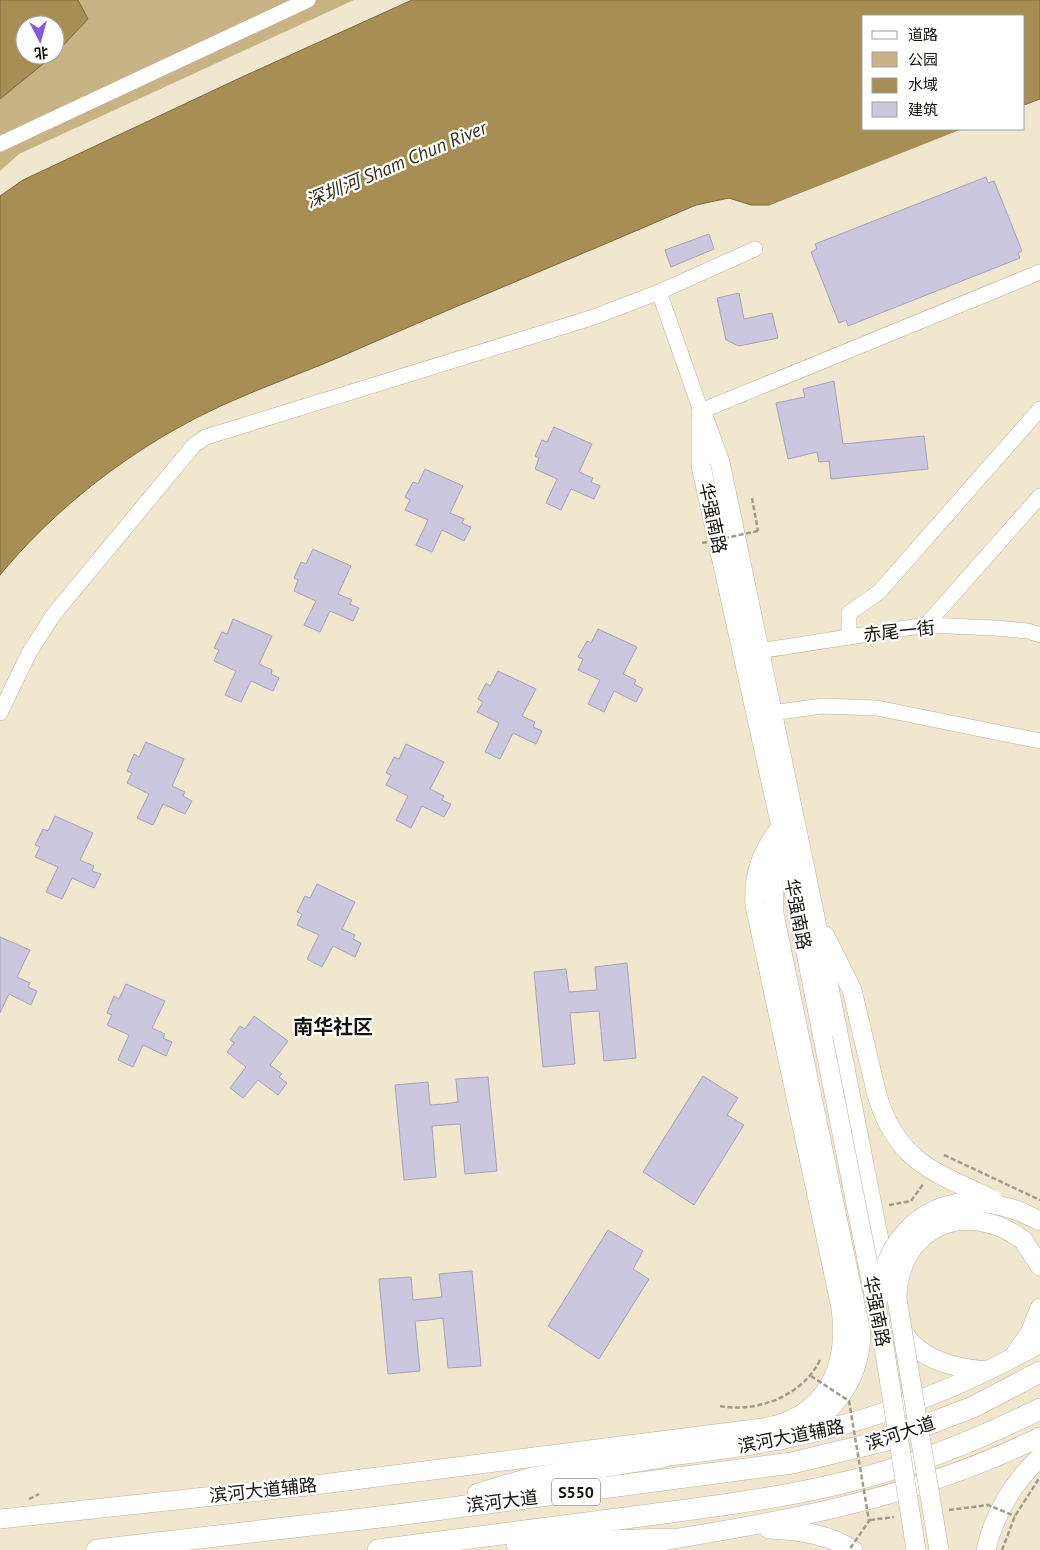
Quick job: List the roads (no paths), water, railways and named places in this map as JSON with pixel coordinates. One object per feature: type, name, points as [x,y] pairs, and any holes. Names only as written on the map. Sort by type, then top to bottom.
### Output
[{"type":"highway","name":"滨河大道","points":[[97,1550],[397,1515],[792,1463],[896,1437],[973,1407],[1040,1372]]},
{"type":"highway","name":"滨河大道","points":[[378,1550],[712,1507],[824,1487],[888,1471],[939,1454],[1040,1409]]},
{"type":"highway","points":[[397,1515],[440,1505],[532,1478],[663,1457]]},
{"type":"highway","points":[[409,1546],[668,1540]]},
{"type":"main road","name":"华强南路","points":[[701,411],[720,462],[814,912],[874,1208],[892,1307],[900,1328],[911,1342],[935,1360],[958,1368],[986,1372]]},
{"type":"main road","name":"华强南路","points":[[701,411],[701,466],[781,827],[824,1038],[883,1340],[916,1550]]},
{"type":"main road","name":"滨河大道辅路","points":[[0,1519],[307,1486],[763,1428],[792,1420],[810,1408],[820,1398],[838,1367],[844,1342],[841,1308],[755,905],[756,874],[761,858],[781,827]]},
{"type":"main road","points":[[778,1441],[814,1424],[840,1398],[856,1367],[861,1333],[774,914],[773,878],[781,827]]},
{"type":"main road","points":[[814,912],[850,982],[877,1095],[894,1135],[914,1158],[940,1175],[1040,1221]]},
{"type":"main road","points":[[883,1340],[880,1304],[883,1273],[888,1257],[905,1231],[921,1217],[950,1205],[984,1202],[1018,1211]]},
{"type":"main road","name":"华强南路","points":[[939,1550],[897,1299],[899,1272],[915,1244],[935,1229],[948,1223],[963,1220],[993,1222],[1008,1228],[1023,1240],[1040,1266]]},
{"type":"main road","points":[[1008,1361],[1021,1348],[1030,1333],[1040,1308]]},
{"type":"main road","name":"滨河大道辅路","points":[[525,1458],[663,1457],[778,1441],[874,1417],[986,1372],[1040,1343]]},
{"type":"main road","points":[[599,1550],[726,1531],[849,1506],[894,1494],[983,1464],[1040,1437]]},
{"type":"main road","points":[[986,1550],[1005,1501],[1017,1482],[1040,1457]]},
{"type":"main road","points":[[726,1531],[785,1530],[809,1533],[831,1539],[853,1550]]},
{"type":"main road","points":[[916,1550],[931,1546],[949,1550]]},
{"type":"street","points":[[0,144],[308,0]]},
{"type":"street","points":[[0,713],[29,653],[54,614],[194,444],[206,437],[594,317],[658,292],[755,249]]},
{"type":"street","points":[[658,292],[701,411],[1040,272]]},
{"type":"street","points":[[849,637],[849,613],[879,592],[1040,409]]},
{"type":"street","points":[[926,625],[1040,496]]},
{"type":"street","name":"赤尾一街","points":[[759,651],[926,625],[995,628],[1040,635]]},
{"type":"street","points":[[772,712],[822,706],[877,708],[1040,740]]},
{"type":"water","points":[[0,0],[78,0],[88,19],[65,43],[65,15],[15,15],[15,65],[42,65],[0,99]]},
{"type":"water","name":"深圳河 Sham Chun River","points":[[412,0],[1040,0],[1040,99],[1025,105],[1025,15],[862,15],[862,130],[961,130],[770,205],[751,205],[729,198],[696,205],[341,357],[220,406],[150,444],[103,477],[59,513],[0,575],[0,196],[23,180],[242,77]]},
{"type":"district","name":"南华社区","points":[[333,1027]]}]
